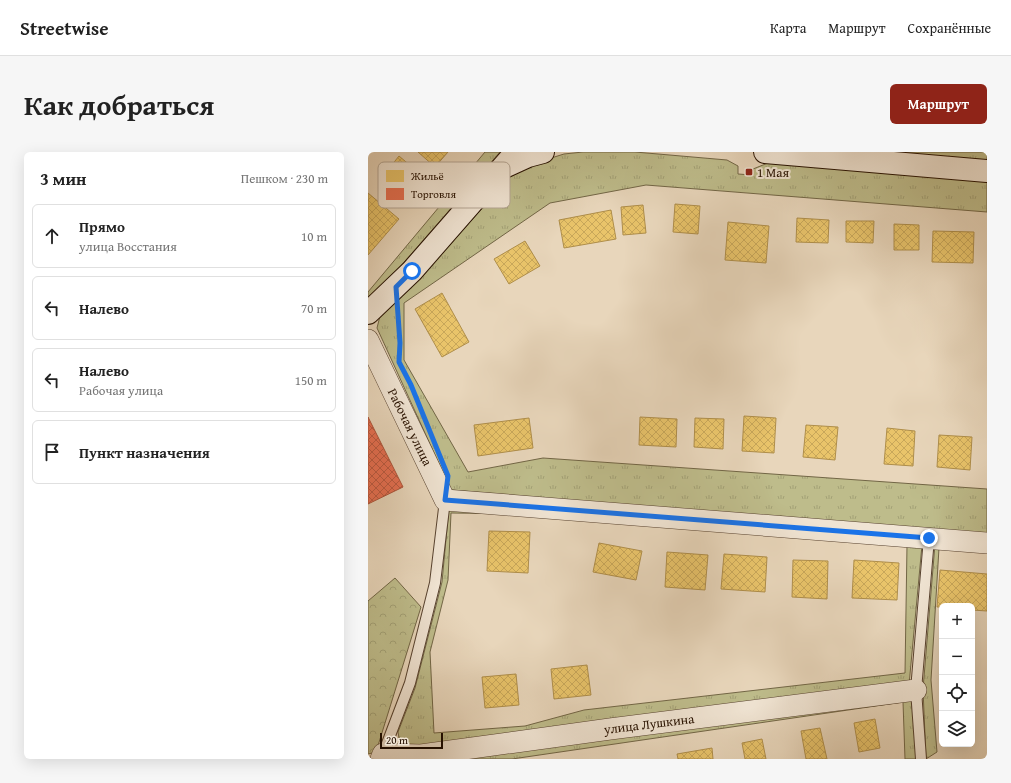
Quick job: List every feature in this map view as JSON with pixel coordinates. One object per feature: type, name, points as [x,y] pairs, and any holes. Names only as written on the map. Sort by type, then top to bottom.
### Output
[{"type":"main road","points":[[509,160],[543,152]]},
{"type":"main road","points":[[765,152],[987,171]]},
{"type":"main road","points":[[368,314],[412,271],[467,208]]},
{"type":"street","name":"Рабочая улица","points":[[368,340],[445,500]]},
{"type":"street","points":[[445,500],[987,543]]},
{"type":"street","name":"улица Лушкина","points":[[382,756],[421,755],[916,690]]},
{"type":"lane","points":[[382,756],[410,683],[435,583],[445,500]]},
{"type":"lane","points":[[921,759],[916,690],[929,538]]},
{"type":"path","points":[[396,287],[400,343],[399,362]]},
{"type":"green space","points":[[485,152],[500,152],[491,162],[477,162]]},
{"type":"green space","points":[[583,152],[635,152],[727,160],[738,166],[738,174],[752,175],[753,169],[768,163],[987,181],[987,212],[646,185],[550,203],[404,303],[404,360],[468,472],[543,458],[987,489],[987,536],[451,490],[377,328],[380,316],[421,277],[482,208],[510,208],[510,177],[535,163],[564,154]]},
{"type":"green space","points":[[888,152],[987,152],[987,160]]},
{"type":"green space","points":[[438,208],[451,208],[399,268],[368,299],[368,292]]},
{"type":"green space","points":[[449,507],[532,514],[451,513],[448,580],[430,652],[434,733],[525,726],[584,710],[905,673],[907,545],[922,545],[909,685],[431,745],[400,744],[398,732],[415,688],[442,582]]},
{"type":"green space","points":[[935,544],[987,549],[987,553],[939,548],[931,680],[937,752],[926,759],[923,689]]},
{"type":"green space","points":[[395,578],[421,607],[376,752],[368,754],[368,601]]},
{"type":"green space","points":[[911,694],[917,759],[905,759],[903,702],[512,759],[426,759]]},
{"type":"building: Жильё","points":[[418,152],[448,152],[439,162],[429,162]]},
{"type":"building: Жильё","points":[[399,156],[406,162],[394,162]]},
{"type":"building: Жильё","points":[[368,193],[378,201],[378,208],[386,208],[399,219],[368,255]]},
{"type":"building: Жильё","points":[[675,204],[700,206],[698,234],[673,232]]},
{"type":"building: Жильё","points":[[643,205],[646,233],[623,235],[621,207]]},
{"type":"building: Жильё","points":[[611,210],[616,239],[564,248],[559,220]]},
{"type":"building: Жильё","points":[[797,218],[829,220],[828,243],[796,242]]},
{"type":"building: Жильё","points":[[846,221],[874,221],[873,243],[846,242]]},
{"type":"building: Жильё","points":[[728,222],[769,226],[766,263],[725,260]]},
{"type":"building: Жильё","points":[[894,224],[919,225],[919,250],[894,250]]},
{"type":"building: Жильё","points":[[933,231],[974,232],[973,263],[932,262]]},
{"type":"building: Жильё","points":[[525,241],[540,266],[509,284],[494,259]]},
{"type":"building: Жильё","points":[[442,293],[469,342],[442,357],[415,309]]},
{"type":"building: Жильё","points":[[744,416],[776,418],[774,453],[742,451]]},
{"type":"building: Жильё","points":[[640,417],[677,419],[676,447],[639,445]]},
{"type":"building: Жильё","points":[[529,418],[533,448],[478,456],[474,425]]},
{"type":"building: Жильё","points":[[695,418],[724,419],[723,449],[694,447]]},
{"type":"building: Жильё","points":[[806,425],[838,427],[835,460],[803,457]]},
{"type":"building: Жильё","points":[[887,428],[915,431],[913,466],[884,464]]},
{"type":"building: Жильё","points":[[939,435],[972,437],[970,470],[937,467]]},
{"type":"building: Жильё","points":[[489,531],[530,532],[528,573],[487,571]]},
{"type":"building: Жильё","points":[[599,543],[642,551],[636,580],[593,572]]},
{"type":"building: Жильё","points":[[667,552],[708,555],[705,590],[665,587]]},
{"type":"building: Жильё","points":[[724,554],[767,557],[765,592],[721,589]]},
{"type":"building: Жильё","points":[[793,560],[828,561],[827,599],[792,597]]},
{"type":"building: Жильё","points":[[854,560],[899,563],[897,600],[852,598]]},
{"type":"building: Жильё","points":[[940,570],[987,574],[987,611],[975,610],[975,603],[939,603],[939,607],[937,607]]},
{"type":"building: Жильё","points":[[587,665],[591,695],[554,699],[551,669]]},
{"type":"building: Жильё","points":[[516,674],[519,705],[485,708],[482,677]]},
{"type":"building: Жильё","points":[[875,719],[880,748],[859,752],[854,723]]},
{"type":"building: Жильё","points":[[820,728],[827,759],[806,759],[801,731]]},
{"type":"building: Жильё","points":[[762,739],[766,759],[745,759],[742,743]]},
{"type":"building: Жильё","points":[[712,748],[713,759],[678,759],[677,754]]},
{"type":"building: Торговля","points":[[368,417],[403,487],[368,504]]},
{"type":"place","name":"1 Мая","points":[[749,172]]},
{"type":"route","points":[[412,271],[396,287],[400,343],[399,362],[411,385],[448,476],[445,500],[929,538]]}]
